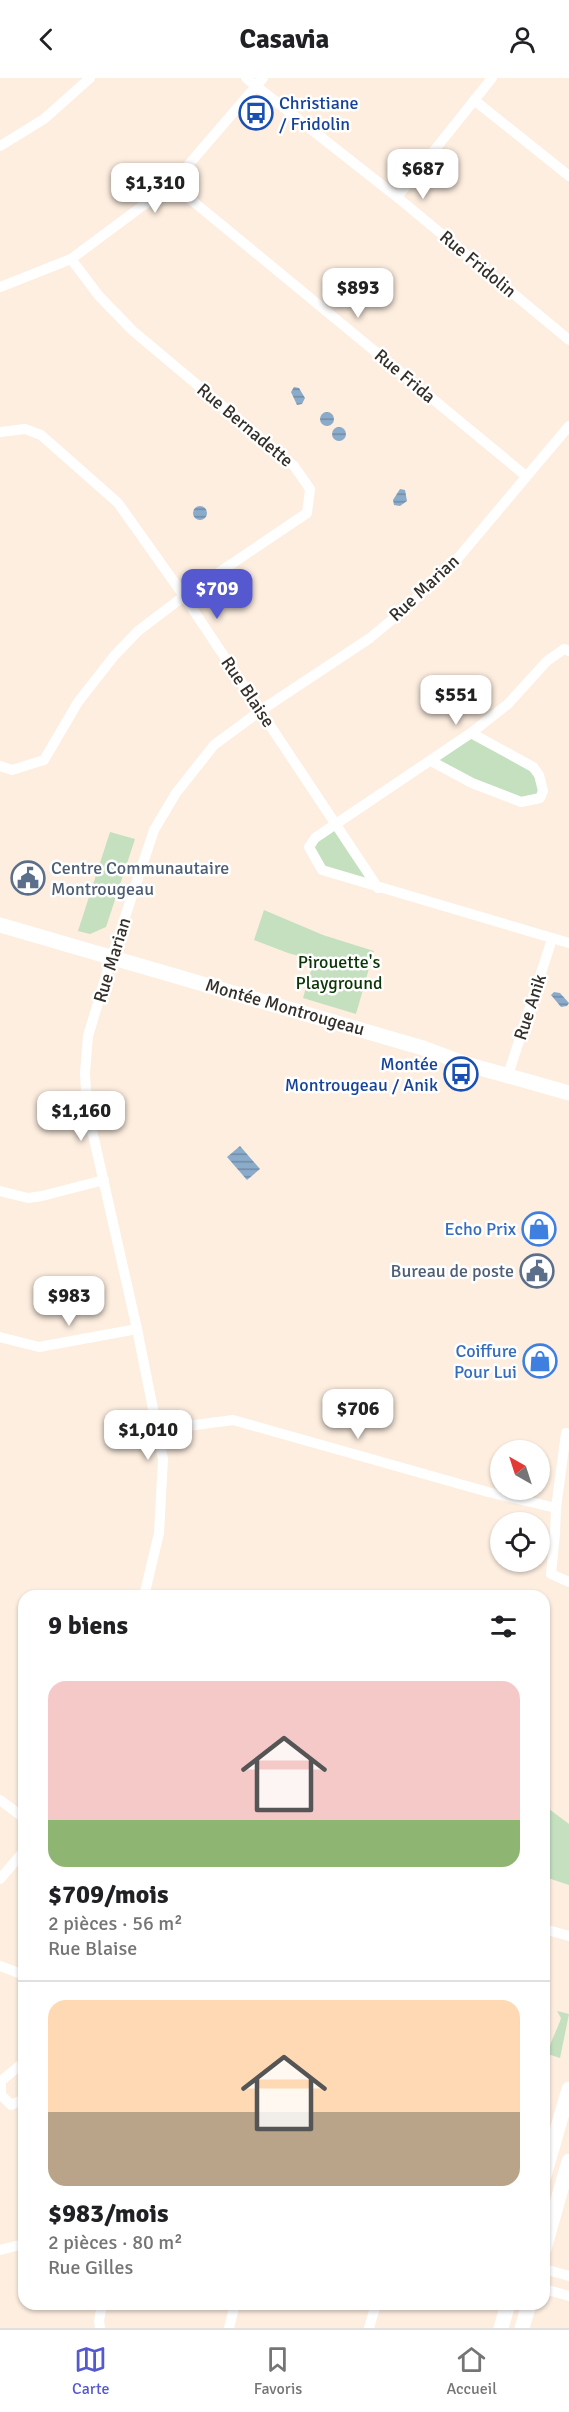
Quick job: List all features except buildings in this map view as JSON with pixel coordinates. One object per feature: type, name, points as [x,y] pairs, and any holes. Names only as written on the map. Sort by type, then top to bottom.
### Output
[{"type":"street","points":[[0,146],[44,119],[90,78]]},
{"type":"street","name":"Rue Fridolin","points":[[246,78],[260,82],[569,339]]},
{"type":"street","points":[[397,197],[492,78]]},
{"type":"street","points":[[0,287],[71,259],[172,183],[260,82]]},
{"type":"street","points":[[474,100],[569,176]]},
{"type":"street","name":"Rue Frida","points":[[172,183],[526,476]]},
{"type":"street","name":"Rue Bernadette","points":[[0,766],[12,770],[44,760],[78,702],[114,656],[138,631],[184,596],[307,513],[310,489],[294,466],[134,331],[99,296],[71,259]]},
{"type":"street","name":"Rue Marian","points":[[145,1590],[160,1522],[162,1460],[137,1329],[87,1108],[85,1073],[88,1036],[154,830],[176,793],[214,746],[260,711],[370,638],[406,608],[458,558],[569,426]]},
{"type":"street","name":"Rue Blaise","points":[[0,432],[25,429],[41,435],[118,503],[184,596],[378,888]]},
{"type":"street","points":[[569,651],[564,649],[547,661],[508,704],[471,733],[315,838],[309,847],[322,870],[569,943]]},
{"type":"street","points":[[431,760],[472,783],[521,802],[540,798],[543,791],[539,775],[533,767],[471,733]]},
{"type":"street","name":"Montée Montrougeau","points":[[0,925],[112,956],[569,1093]]},
{"type":"street","name":"Rue Anik","points":[[508,1075],[552,939]]},
{"type":"street","points":[[0,1191],[28,1198],[104,1180]]},
{"type":"street","points":[[0,1337],[39,1347],[137,1329]]},
{"type":"street","points":[[157,1430],[233,1420],[488,1492],[556,1508]]},
{"type":"street","points":[[566,1433],[550,1574],[569,1582]]},
{"type":"street","points":[[0,1800],[18,1814]]},
{"type":"street","points":[[0,1879],[18,1858]]},
{"type":"street","points":[[550,1931],[569,1936]]},
{"type":"street","points":[[0,1966],[18,1973]]},
{"type":"street","points":[[18,2067],[1,2081],[1,2095],[11,2104],[18,2101]]},
{"type":"street","points":[[550,2155],[569,2089]]},
{"type":"street","points":[[550,2228],[569,2161]]},
{"type":"street","points":[[0,2250],[18,2246]]},
{"type":"street","points":[[550,2271],[569,2276]]},
{"type":"street","points":[[550,2291],[569,2296]]},
{"type":"street","points":[[100,2328],[101,2310]]},
{"type":"street","points":[[229,2328],[234,2310]]},
{"type":"street","points":[[369,2328],[374,2310]]},
{"type":"street","points":[[501,2328],[506,2310]]},
{"type":"street","points":[[522,2328],[527,2310]]},
{"type":"green space","points":[[471,733],[533,767],[543,791],[521,802],[431,761]]},
{"type":"green space","points":[[336,824],[378,888],[322,870],[309,847]]},
{"type":"green space","points":[[110,832],[135,839],[106,927],[90,934],[78,931]]},
{"type":"green space","name":"Pirouette's Playground","points":[[264,910],[323,935],[374,951],[356,1014],[303,998],[314,960],[254,940]]},
{"type":"green space","points":[[550,1810],[569,1824],[569,1885],[550,1879]]},
{"type":"green space","points":[[557,2011],[569,2014],[560,2058],[550,2055],[550,2046],[561,2018]]},
{"type":"water","points":[[294,387],[299,388],[305,398],[302,404],[297,405],[291,392]]},
{"type":"water","points":[[324,412],[330,412],[334,419],[330,426],[324,426],[320,422],[320,416]]},
{"type":"water","points":[[336,427],[342,427],[346,434],[342,441],[336,441],[332,437],[332,431]]},
{"type":"water","points":[[400,489],[405,490],[407,501],[400,506],[394,505],[393,500]]},
{"type":"water","points":[[200,506],[205,508],[207,513],[205,518],[200,520],[195,518],[193,513],[195,508]]},
{"type":"water","points":[[554,992],[560,993],[569,1003],[567,1006],[561,1007],[551,995]]},
{"type":"water","points":[[240,1146],[260,1169],[247,1180],[227,1157]]},
{"type":"place","name":"Christiane / Fridolin","points":[[256,113]]},
{"type":"place","name":"Centre Communautaire Montrougeau","points":[[28,878]]},
{"type":"place","name":"Montée Montrougeau / Anik","points":[[461,1074]]},
{"type":"place","name":"Echo Prix","points":[[539,1229]]},
{"type":"place","name":"Bureau de poste","points":[[537,1271]]},
{"type":"place","name":"Coiffure Pour Lui","points":[[540,1361]]}]
